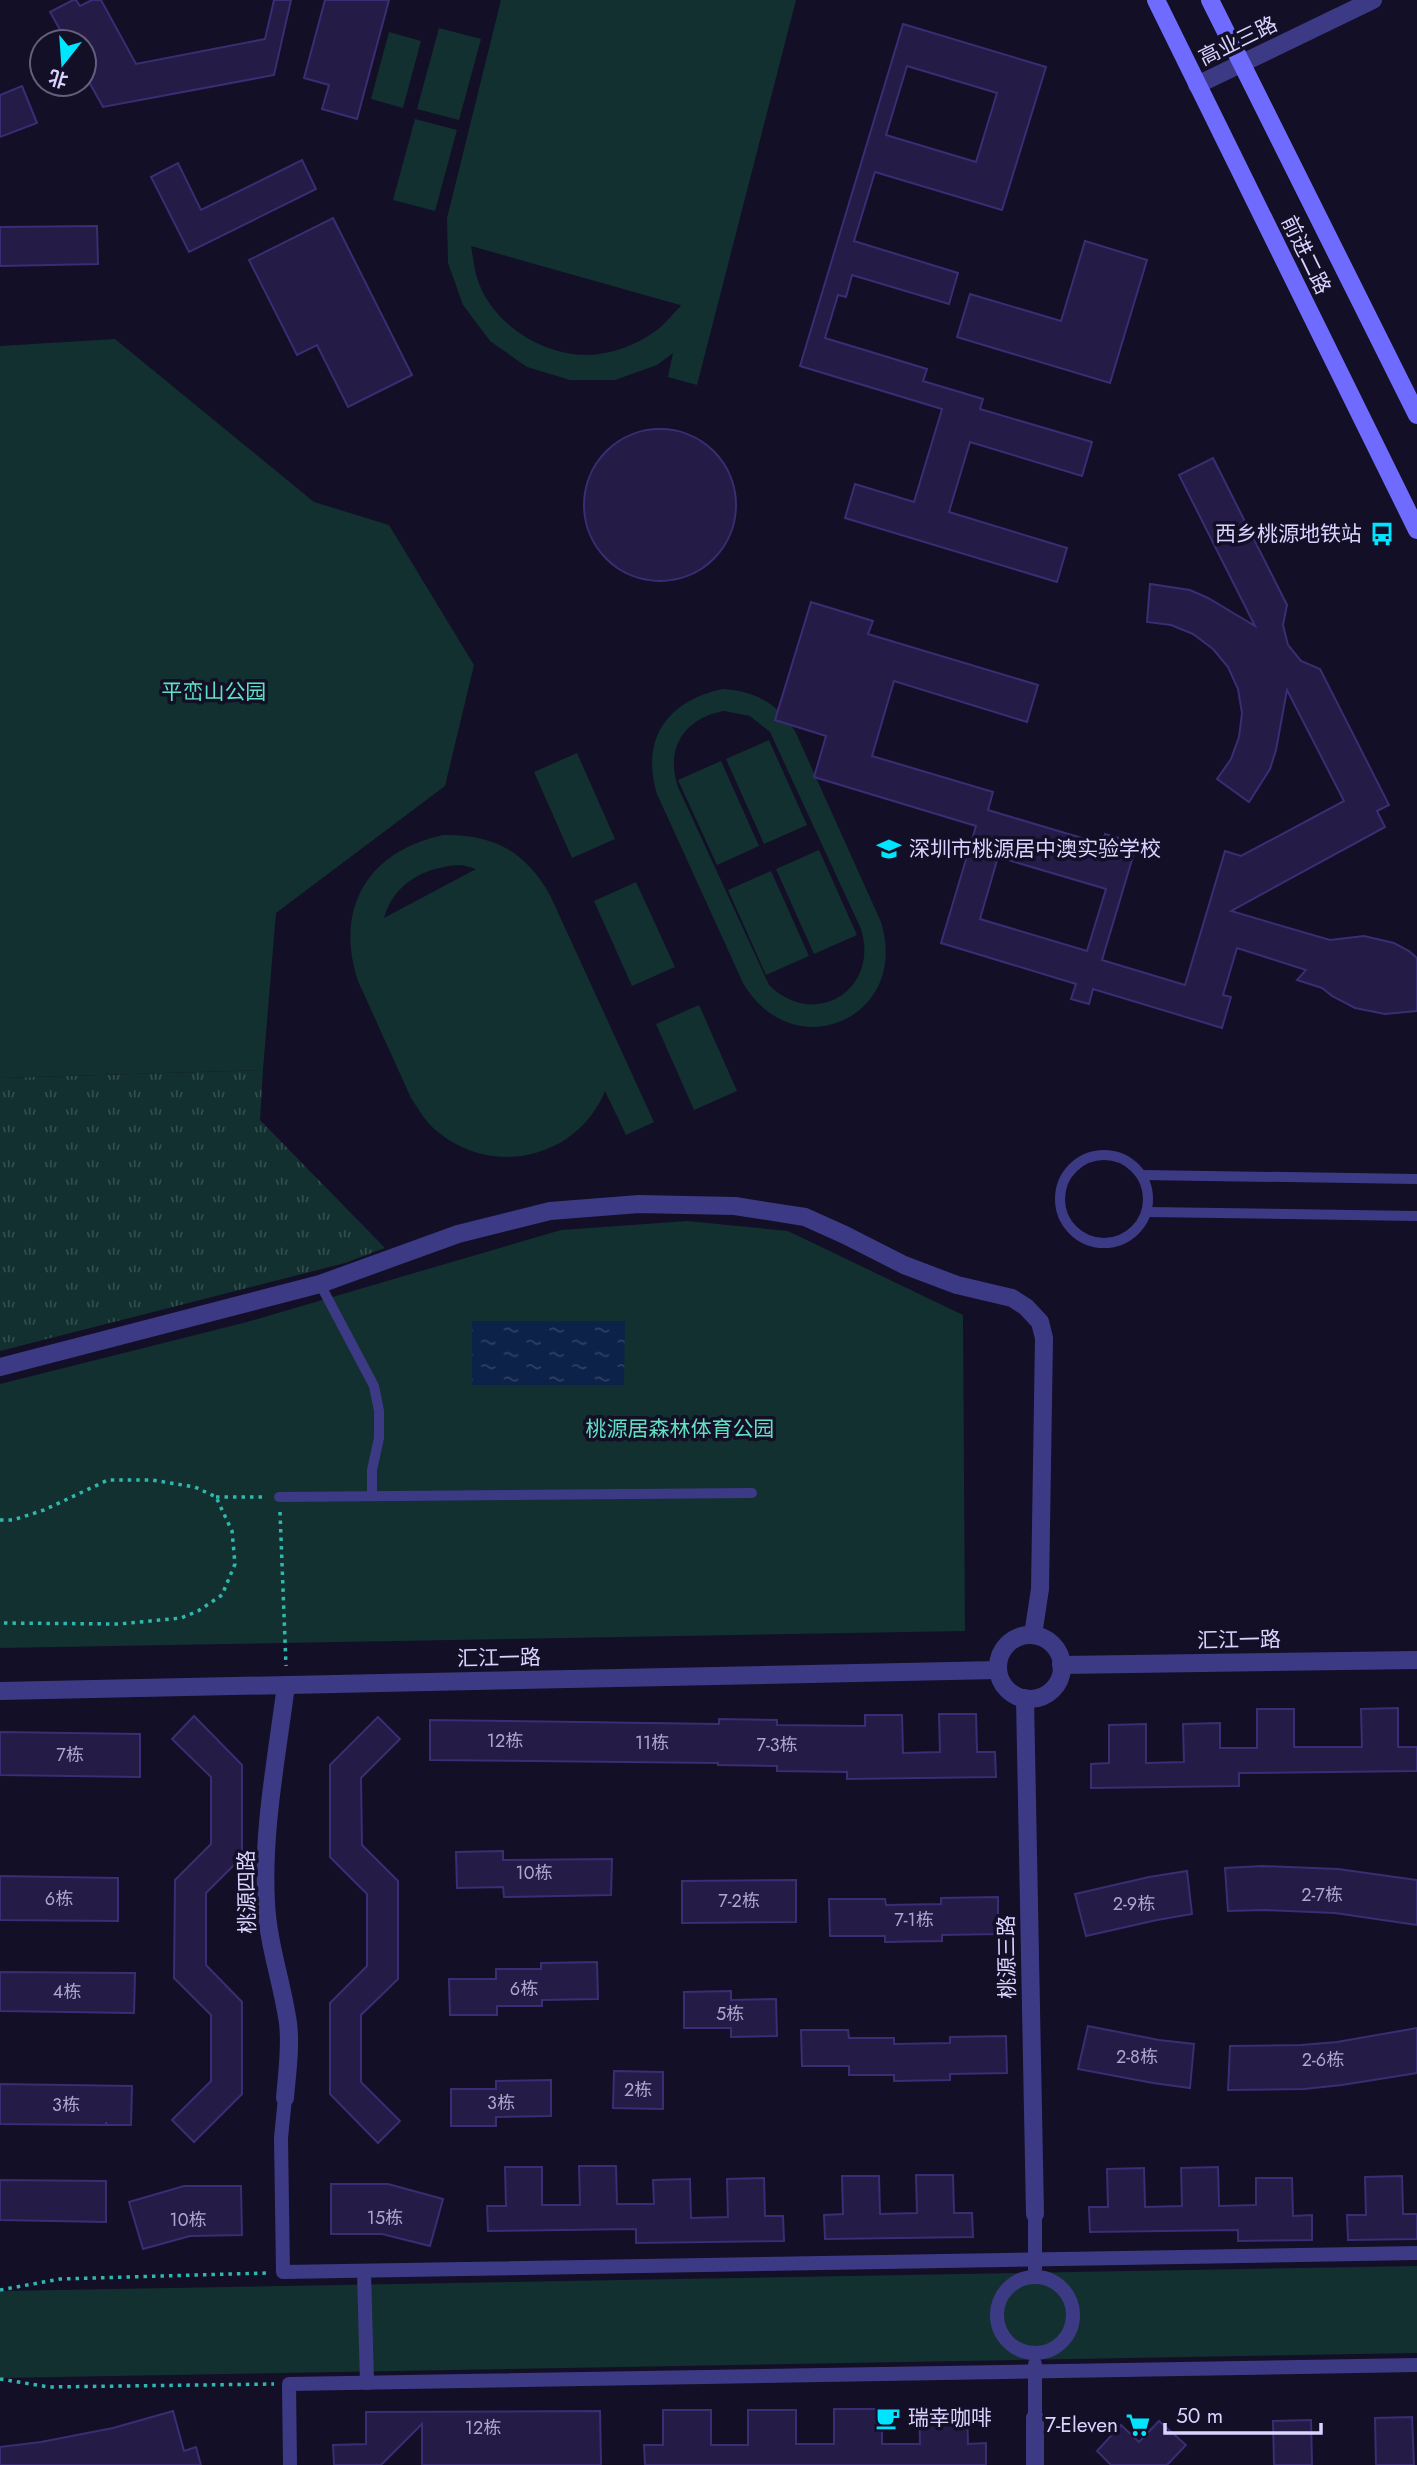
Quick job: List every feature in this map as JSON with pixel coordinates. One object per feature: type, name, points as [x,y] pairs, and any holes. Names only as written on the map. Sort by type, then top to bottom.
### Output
[{"type":"main road","name":"前进二路","points":[[1156,0],[1417,530]]},
{"type":"main road","name":"前进二路","points":[[1210,0],[1417,415]]},
{"type":"street","name":"高业三路","points":[[1197,85],[1373,0]]},
{"type":"street","points":[[0,1367],[320,1284],[458,1234],[550,1211],[653,1204],[735,1206],[805,1217],[904,1265],[957,1285],[1012,1298],[1027,1307],[1040,1322],[1044,1338],[1040,1588],[1033,1635]]},
{"type":"street","points":[[1033,1635],[1055,1648],[1061,1665],[1057,1683],[1051,1690],[1044,1696],[1025,1698],[1006,1689],[998,1670],[998,1661],[1007,1644],[1015,1639],[1033,1635]]},
{"type":"street","name":"汇江一路","points":[[1061,1665],[1417,1660]]},
{"type":"street","name":"汇江一路","points":[[0,1691],[998,1670]]},
{"type":"street","name":"桃源四路","points":[[285,2098],[288,2026],[272,1955],[266,1899],[270,1822],[286,1685]]},
{"type":"street","name":"桃源三路","points":[[1025,1698],[1035,2214]]},
{"type":"street","points":[[285,2098],[281,2138],[283,2272],[1417,2253]]},
{"type":"street","points":[[1035,2214],[1035,2277]]},
{"type":"street","points":[[364,2271],[368,2383]]},
{"type":"street","points":[[1035,2277],[1059,2286],[1068,2296],[1072,2319],[1069,2331],[1062,2341],[1052,2349],[1035,2352],[1016,2348],[1007,2340],[997,2317],[1003,2293],[1013,2284],[1035,2277]]},
{"type":"street","points":[[1035,2352],[1035,2465]]},
{"type":"street","points":[[290,2465],[289,2384],[1417,2365]]},
{"type":"lane","points":[[1110,1155],[1133,1165],[1141,1175],[1147,1186],[1149,1199],[1147,1212],[1133,1233],[1110,1243],[1097,1243],[1074,1232],[1066,1223],[1059,1199],[1061,1186],[1074,1165],[1085,1158],[1110,1155]]},
{"type":"lane","points":[[1141,1175],[1417,1179]]},
{"type":"lane","points":[[1147,1212],[1417,1216]]},
{"type":"lane","points":[[320,1284],[374,1386],[379,1424],[372,1471],[372,1496]]},
{"type":"lane","points":[[279,1497],[752,1493]]},
{"type":"path","points":[[0,1520],[13,1520],[44,1510],[108,1480],[163,1482],[195,1487],[216,1497],[279,1497],[286,1685]]},
{"type":"path","points":[[0,1623],[119,1624],[180,1618],[198,1611],[222,1595],[235,1564],[232,1531],[216,1497]]},
{"type":"path","points":[[0,2290],[60,2279],[283,2272]]},
{"type":"path","points":[[0,2379],[49,2387],[289,2384]]},
{"type":"green space","points":[[501,0],[796,0],[697,385],[668,377],[673,353],[657,365],[615,380],[570,380],[527,367],[490,341],[463,305],[448,263],[447,218]],"holes":[[[471,246],[680,305],[658,329],[623,348],[589,355],[554,350],[521,334],[494,309],[477,278]]]},
{"type":"green space","points":[[439,28],[481,39],[459,120],[417,109]]},
{"type":"green space","points":[[389,32],[421,41],[403,108],[371,99]]},
{"type":"green space","points":[[415,119],[457,130],[435,211],[393,200]]},
{"type":"green space","name":"平峦山公园","points":[[115,339],[314,502],[389,525],[474,665],[445,786],[276,913],[263,1070],[0,1078],[0,346]]},
{"type":"green space","points":[[723,689],[756,696],[774,707],[789,723],[796,733],[881,922],[886,956],[879,984],[864,1006],[842,1021],[817,1027],[790,1023],[765,1009],[743,983],[657,794],[652,756],[663,725],[687,702]],"holes":[[[724,711],[750,716],[770,732],[861,929],[864,951],[861,970],[852,986],[839,997],[823,1003],[805,1004],[787,998],[769,985],[678,787],[674,760],[676,748],[688,728],[698,720]]]},
{"type":"green space","points":[[769,740],[807,825],[764,844],[726,759]]},
{"type":"green space","points":[[577,753],[615,839],[572,858],[534,772]]},
{"type":"green space","points":[[721,761],[759,846],[717,865],[678,780]]},
{"type":"green space","points":[[443,835],[477,838],[506,848],[530,867],[550,895],[654,1122],[626,1135],[605,1091],[592,1114],[575,1132],[555,1146],[532,1154],[508,1157],[484,1154],[460,1146],[438,1132],[426,1120],[411,1098],[358,981],[352,954],[351,930],[355,907],[363,887],[377,869],[395,854],[417,843]],"holes":[[[462,865],[476,869],[384,918],[395,895],[414,878],[449,866]]]},
{"type":"green space","points":[[819,850],[857,935],[814,954],[776,869]]},
{"type":"green space","points":[[771,871],[809,956],[766,975],[728,890]]},
{"type":"green space","points":[[636,882],[675,967],[632,986],[594,901]]},
{"type":"green space","points":[[699,1005],[737,1091],[694,1110],[656,1024]]},
{"type":"green space","points":[[263,1070],[260,1120],[385,1248],[345,1263],[0,1351],[0,1078]]},
{"type":"green space","name":"桃源居森林体育公园","points":[[687,1221],[788,1231],[963,1315],[965,1631],[0,1648],[0,1384],[247,1322],[561,1230]]},
{"type":"green space","points":[[1417,2266],[1417,2353],[0,2378],[0,2291]]},
{"type":"water","points":[[472,1321],[625,1321],[624,1385],[472,1385]]},
{"type":"building","points":[[73,0],[80,6],[92,0],[101,0],[136,64],[265,39],[274,0],[291,0],[274,75],[103,107],[98,98],[98,28],[59,28],[50,12]]},
{"type":"building","points":[[325,0],[389,0],[357,119],[322,109],[329,85],[304,78]]},
{"type":"building","points":[[903,24],[1046,67],[1002,210],[875,172],[854,241],[958,273],[949,304],[852,275],[846,297],[838,295],[825,338],[927,369],[923,381],[983,399],[980,409],[1092,442],[1082,476],[970,442],[949,512],[1067,548],[1057,582],[845,518],[855,484],[914,502],[942,409],[800,366]],"holes":[[[907,66],[997,93],[976,162],[886,135]]]},
{"type":"building","points":[[22,86],[37,123],[0,137],[0,95]]},
{"type":"building","points":[[302,160],[316,189],[189,252],[151,177],[178,163],[201,210]]},
{"type":"building","points":[[333,218],[412,375],[348,407],[317,345],[297,355],[249,260]]},
{"type":"building","points":[[97,226],[98,264],[0,266],[0,227]]},
{"type":"building","points":[[1085,241],[1147,260],[1110,383],[957,337],[970,294],[1061,321]]},
{"type":"building","points":[[660,429],[689,434],[714,451],[731,476],[736,505],[731,534],[714,559],[689,576],[660,581],[631,576],[606,559],[589,534],[584,505],[589,476],[606,451],[631,434]]},
{"type":"building","points":[[1213,458],[1287,605],[1283,625],[1288,645],[1301,661],[1320,669],[1389,805],[1377,811],[1385,827],[1231,911],[1330,940],[1364,936],[1394,943],[1409,951],[1417,958],[1417,1011],[1385,1014],[1355,1008],[1322,988],[1297,980],[1306,970],[1237,948],[1223,995],[1231,997],[1222,1028],[1093,989],[1089,1004],[1071,999],[1076,984],[941,943],[976,826],[814,777],[826,736],[775,720],[811,602],[873,621],[868,634],[1038,685],[1027,722],[894,681],[872,756],[993,792],[988,810],[1102,844],[1105,834],[1137,843],[1102,960],[1185,985],[1225,851],[1241,856],[1344,801],[1287,690],[1270,769],[1249,802],[1217,779],[1231,759],[1239,737],[1242,713],[1238,689],[1228,667],[1213,649],[1193,634],[1171,625],[1147,622],[1150,584],[1190,590],[1255,626],[1179,475]],"holes":[[[998,857],[1106,889],[1087,951],[980,919]]]},
{"type":"building","points":[[1398,1708],[1398,1747],[1417,1747],[1417,1771],[1239,1773],[1239,1786],[1091,1788],[1091,1764],[1109,1763],[1109,1725],[1146,1724],[1146,1763],[1184,1762],[1183,1724],[1220,1723],[1220,1748],[1257,1748],[1257,1709],[1294,1709],[1294,1747],[1362,1747],[1361,1709]]},
{"type":"building","points":[[939,1714],[976,1714],[977,1752],[995,1752],[996,1777],[847,1779],[847,1772],[777,1771],[777,1766],[718,1763],[430,1760],[430,1720],[719,1724],[719,1719],[777,1720],[777,1725],[865,1726],[865,1715],[902,1715],[903,1753],[940,1752]]},
{"type":"building","points":[[194,1716],[242,1765],[242,1857],[206,1893],[206,1965],[242,2002],[242,2094],[194,2142],[172,2120],[211,2081],[211,2015],[174,1978],[175,1880],[211,1844],[211,1777],[172,1739]]},
{"type":"building","points":[[378,1717],[400,1739],[361,1778],[362,1845],[398,1881],[398,1979],[361,2015],[361,2082],[400,2121],[378,2143],[330,2094],[330,2003],[367,1966],[367,1894],[330,1857],[330,1765]]},
{"type":"building","points":[[0,1732],[140,1734],[140,1777],[0,1775]]},
{"type":"building","points":[[503,1851],[503,1860],[612,1859],[611,1895],[504,1897],[503,1887],[457,1888],[456,1852]]},
{"type":"building","points":[[1262,1866],[1338,1869],[1417,1880],[1417,1925],[1335,1913],[1228,1911],[1225,1868]]},
{"type":"building","points":[[1187,1871],[1192,1914],[1086,1936],[1075,1894]]},
{"type":"building","points":[[0,1876],[118,1878],[118,1921],[0,1920]]},
{"type":"building","points":[[796,1880],[796,1922],[682,1923],[682,1881]]},
{"type":"building","points":[[998,1897],[998,1934],[942,1935],[942,1941],[885,1942],[885,1936],[830,1936],[829,1899],[885,1899],[886,1905],[941,1904],[941,1898]]},
{"type":"building","points":[[597,1962],[598,1999],[542,2000],[542,2006],[497,2006],[497,2015],[450,2015],[449,1979],[496,1979],[496,1969],[541,1969],[541,1963]]},
{"type":"building","points":[[0,1972],[135,1973],[134,2013],[0,2011]]},
{"type":"building","points":[[731,1991],[731,2000],[776,1999],[777,2036],[731,2037],[731,2028],[684,2028],[684,1992]]},
{"type":"building","points":[[1088,2026],[1194,2044],[1190,2088],[1078,2069]]},
{"type":"building","points":[[1417,2028],[1417,2073],[1304,2089],[1228,2090],[1230,2046],[1337,2042]]},
{"type":"building","points":[[801,2030],[848,2030],[849,2038],[894,2038],[894,2044],[950,2043],[950,2037],[1006,2036],[1007,2073],[950,2074],[950,2080],[894,2081],[894,2075],[849,2075],[849,2066],[802,2066]]},
{"type":"building","points":[[614,2071],[663,2072],[663,2109],[613,2108]]},
{"type":"building","points":[[551,2080],[551,2116],[496,2117],[496,2126],[451,2126],[451,2089],[496,2089],[496,2081]]},
{"type":"building","points":[[0,2084],[132,2086],[131,2125],[107,2125],[106,2122],[106,2125],[0,2124]]},
{"type":"building","points":[[579,2166],[616,2166],[617,2204],[654,2204],[653,2180],[690,2179],[691,2218],[728,2217],[727,2179],[764,2178],[765,2216],[783,2216],[784,2241],[636,2243],[636,2229],[488,2231],[487,2206],[506,2206],[505,2167],[542,2167],[542,2205],[580,2205]]},
{"type":"building","points":[[1218,2167],[1219,2206],[1256,2205],[1256,2178],[1292,2178],[1293,2216],[1312,2215],[1312,2240],[1238,2241],[1238,2230],[1090,2232],[1089,2207],[1108,2207],[1107,2169],[1144,2168],[1145,2207],[1182,2206],[1181,2168]]},
{"type":"building","points":[[916,2175],[953,2175],[954,2213],[972,2213],[973,2237],[825,2239],[824,2215],[843,2214],[842,2176],[879,2176],[880,2214],[917,2213]]},
{"type":"building","points":[[1402,2176],[1403,2214],[1417,2214],[1417,2239],[1348,2240],[1347,2215],[1366,2215],[1365,2177]]},
{"type":"building","points":[[0,2180],[106,2181],[106,2222],[0,2220]]},
{"type":"building","points":[[331,2184],[388,2184],[443,2199],[430,2246],[382,2234],[331,2234]]},
{"type":"building","points":[[184,2186],[241,2186],[242,2235],[190,2236],[143,2249],[129,2202]]},
{"type":"building","points":[[834,2409],[882,2409],[882,2444],[920,2444],[919,2409],[967,2409],[968,2444],[986,2443],[986,2465],[645,2465],[644,2445],[663,2445],[663,2410],[711,2410],[711,2445],[748,2445],[748,2410],[796,2410],[796,2444],[834,2444]]},
{"type":"building","points":[[173,2411],[184,2451],[196,2447],[201,2465],[0,2465],[0,2447],[113,2428]]},
{"type":"building","points":[[600,2411],[601,2465],[422,2465],[422,2424],[381,2465],[334,2465],[333,2445],[366,2444],[366,2412]]},
{"type":"building","points":[[1412,2417],[1414,2465],[1376,2465],[1375,2418]]},
{"type":"building","points":[[1311,2420],[1312,2465],[1274,2465],[1273,2421]]},
{"type":"building","points":[[1159,2421],[1186,2445],[1167,2465],[1111,2465],[1097,2451],[1121,2425],[1139,2442]]},
{"type":"place","name":"西乡桃源地铁站","points":[[1382,534]]},
{"type":"place","name":"深圳市桃源居中澳实验学校","points":[[889,849]]},
{"type":"place","name":"瑞幸咖啡","points":[[888,2418]]},
{"type":"place","name":"7-Eleven","points":[[1138,2425]]}]
